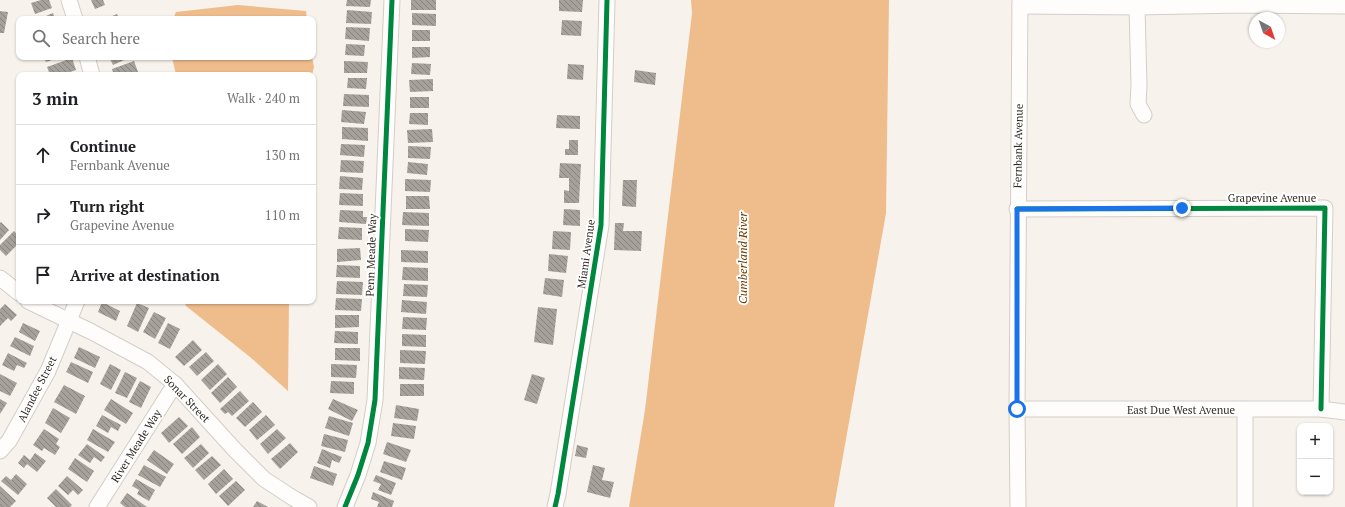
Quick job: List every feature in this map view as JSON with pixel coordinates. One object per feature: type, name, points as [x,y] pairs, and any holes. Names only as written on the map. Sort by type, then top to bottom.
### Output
[{"type":"street","points":[[69,0],[75,16]]},
{"type":"street","name":"Penn Meade Way","points":[[345,507],[358,475],[368,443],[375,400],[392,0]]},
{"type":"street","name":"Miami Avenue","points":[[555,507],[601,224],[607,0]]},
{"type":"street","points":[[1020,3],[1137,7],[1241,5],[1345,6]]},
{"type":"street","name":"Fernbank Avenue","points":[[1018,507],[1017,209],[1020,3]]},
{"type":"street","points":[[1137,7],[1138,104],[1144,115]]},
{"type":"street","points":[[88,60],[91,72]]},
{"type":"street","name":"Grapevine Avenue","points":[[1017,209],[1325,208],[1320,410]]},
{"type":"street","points":[[0,278],[16,291]]},
{"type":"street","name":"Sonar Street","points":[[34,304],[92,332],[148,362],[175,384],[234,449],[264,479],[292,498],[309,507]]},
{"type":"street","name":"Alandee Street","points":[[0,451],[9,441],[48,371],[76,304]]},
{"type":"street","name":"River Meade Way","points":[[97,507],[175,384]]},
{"type":"street","name":"East Due West Avenue","points":[[1017,409],[1320,410],[1345,412]]},
{"type":"street","points":[[1245,410],[1245,507]]},
{"type":"water","name":"Cumberland River","points":[[691,0],[889,0],[886,213],[834,507],[629,507],[645,410],[692,13]]},
{"type":"water","points":[[238,5],[306,11],[307,16],[174,16],[176,12]]},
{"type":"water","points":[[173,60],[313,60],[314,67],[313,72],[175,72]]},
{"type":"water","points":[[185,304],[289,304],[288,391],[250,357]]},
{"type":"building","points":[[41,0],[49,0],[52,8],[35,14],[31,3]]},
{"type":"building","points":[[91,0],[103,0],[105,5],[95,9]]},
{"type":"building","points":[[347,0],[371,0],[370,7],[346,6]]},
{"type":"building","points":[[411,0],[436,0],[436,10],[411,10]]},
{"type":"building","points":[[559,0],[583,0],[582,12],[559,11]]},
{"type":"building","points":[[347,10],[372,12],[371,24],[346,23]]},
{"type":"building","points":[[0,11],[8,12],[4,33],[0,33]]},
{"type":"building","points":[[53,13],[54,16],[46,16]]},
{"type":"building","points":[[412,13],[436,14],[436,26],[412,25]]},
{"type":"building","points":[[562,20],[582,21],[581,36],[561,35]]},
{"type":"building","points":[[346,27],[370,28],[369,41],[345,39]]},
{"type":"building","points":[[412,30],[430,30],[430,41],[412,41]]},
{"type":"building","points":[[346,44],[365,45],[364,56],[345,55]]},
{"type":"building","points":[[412,47],[430,47],[430,57],[412,58]]},
{"type":"building","points":[[66,60],[73,60],[76,70],[70,72],[49,72],[47,67]]},
{"type":"building","points":[[110,60],[124,60],[113,65]]},
{"type":"building","points":[[134,61],[138,72],[113,72],[112,69]]},
{"type":"building","points":[[344,61],[368,62],[367,73],[344,73]]},
{"type":"building","points":[[412,63],[431,64],[430,75],[411,74]]},
{"type":"building","points":[[568,64],[584,65],[583,80],[567,79]]},
{"type":"building","points":[[635,70],[656,73],[655,85],[634,82]]},
{"type":"building","points":[[348,78],[367,78],[366,89],[347,88]]},
{"type":"building","points":[[433,79],[433,91],[410,92],[409,80]]},
{"type":"building","points":[[344,94],[369,95],[369,107],[343,106]]},
{"type":"building","points":[[410,97],[429,97],[429,108],[410,108]]},
{"type":"building","points":[[342,110],[366,112],[364,124],[341,122]]},
{"type":"building","points":[[410,113],[428,113],[428,125],[409,124]]},
{"type":"building","points":[[557,115],[580,116],[580,129],[556,128]]},
{"type":"building","points":[[342,127],[368,128],[368,141],[342,139]]},
{"type":"building","points":[[432,129],[433,142],[408,143],[407,130]]},
{"type":"building","points":[[569,140],[578,140],[578,155],[565,155],[565,149],[569,149]]},
{"type":"building","points":[[341,144],[365,145],[364,157],[340,155]]},
{"type":"building","points":[[408,146],[431,147],[430,159],[408,158]]},
{"type":"building","points":[[341,160],[364,161],[363,173],[340,172]]},
{"type":"building","points":[[408,162],[428,164],[427,175],[407,173]]},
{"type":"building","points":[[560,163],[581,164],[579,203],[564,203],[564,190],[569,191],[569,178],[559,178]]},
{"type":"building","points":[[340,176],[363,178],[362,190],[339,189]]},
{"type":"building","points":[[405,179],[431,180],[430,192],[405,191]]},
{"type":"building","points":[[623,180],[637,180],[636,207],[622,206]]},
{"type":"building","points":[[340,193],[363,194],[363,206],[339,205]]},
{"type":"building","points":[[406,196],[429,196],[430,209],[406,209]]},
{"type":"building","points":[[564,209],[580,210],[580,226],[563,225]]},
{"type":"building","points":[[340,210],[363,211],[363,217],[367,217],[366,224],[339,222]]},
{"type":"building","points":[[403,212],[429,213],[429,226],[402,225]]},
{"type":"building","points":[[1,222],[9,230],[0,240],[0,223]]},
{"type":"building","points":[[615,223],[624,223],[623,231],[642,231],[641,251],[614,250]]},
{"type":"building","points":[[339,227],[362,228],[362,240],[338,239]]},
{"type":"building","points":[[405,229],[429,230],[428,242],[405,241]]},
{"type":"building","points":[[14,231],[16,233],[16,246],[6,256],[0,250],[0,245]]},
{"type":"building","points":[[553,231],[571,232],[570,250],[552,249]]},
{"type":"building","points":[[360,248],[361,260],[337,262],[337,249]]},
{"type":"building","points":[[401,250],[428,251],[428,263],[401,262]]},
{"type":"building","points":[[549,254],[568,256],[566,273],[548,271]]},
{"type":"building","points":[[337,265],[360,266],[360,278],[336,277]]},
{"type":"building","points":[[403,267],[428,268],[428,281],[402,280]]},
{"type":"building","points":[[545,278],[564,280],[562,297],[543,294]]},
{"type":"building","points":[[337,281],[363,282],[362,295],[336,294]]},
{"type":"building","points":[[404,284],[428,285],[427,297],[403,296]]},
{"type":"building","points":[[336,298],[362,299],[361,311],[335,310]]},
{"type":"building","points":[[402,300],[427,302],[426,314],[401,312]]},
{"type":"building","points":[[5,304],[17,315],[11,321],[8,318],[0,326],[0,309]]},
{"type":"building","points":[[101,304],[106,304],[120,311],[116,321],[98,312]]},
{"type":"building","points":[[137,304],[149,308],[138,332],[127,326]]},
{"type":"building","points":[[538,307],[557,309],[553,345],[534,342]]},
{"type":"building","points":[[154,312],[166,318],[155,339],[143,332]]},
{"type":"building","points":[[335,315],[359,315],[359,327],[335,328]]},
{"type":"building","points":[[403,317],[427,318],[426,330],[402,329]]},
{"type":"building","points":[[23,323],[40,331],[35,341],[19,332]]},
{"type":"building","points":[[168,323],[180,329],[170,349],[158,343]]},
{"type":"building","points":[[335,331],[358,332],[358,344],[334,343]]},
{"type":"building","points":[[402,334],[426,335],[426,347],[402,346]]},
{"type":"building","points":[[15,337],[34,346],[30,356],[10,346]]},
{"type":"building","points":[[193,340],[202,350],[184,366],[175,357]]},
{"type":"building","points":[[79,347],[100,357],[95,368],[74,358]]},
{"type":"building","points":[[335,348],[360,348],[360,361],[335,360]]},
{"type":"building","points":[[400,350],[426,351],[425,364],[400,363]]},
{"type":"building","points":[[206,352],[214,361],[197,376],[189,367]]},
{"type":"building","points":[[8,353],[27,363],[24,368],[17,365],[14,371],[2,365]]},
{"type":"building","points":[[71,362],[93,372],[88,383],[66,372]]},
{"type":"building","points":[[110,364],[121,370],[111,390],[100,384]]},
{"type":"building","points":[[218,364],[227,374],[210,390],[201,380]]},
{"type":"building","points":[[331,364],[357,365],[356,378],[331,377]]},
{"type":"building","points":[[399,367],[425,368],[424,380],[399,379]]},
{"type":"building","points":[[125,372],[137,378],[127,398],[115,393]]},
{"type":"building","points":[[0,374],[17,383],[10,396],[0,391]]},
{"type":"building","points":[[532,374],[545,378],[537,404],[524,400]]},
{"type":"building","points":[[228,377],[237,387],[220,403],[211,393]]},
{"type":"building","points":[[140,381],[151,387],[141,408],[129,402]]},
{"type":"building","points":[[331,381],[354,382],[354,394],[330,393]]},
{"type":"building","points":[[400,384],[424,384],[424,396],[400,396]]},
{"type":"building","points":[[64,385],[85,396],[76,414],[54,402]]},
{"type":"building","points":[[240,391],[249,401],[232,416],[228,412],[225,414],[220,409]]},
{"type":"building","points":[[0,399],[7,403],[0,414]]},
{"type":"building","points":[[111,399],[133,413],[126,424],[104,410]]},
{"type":"building","points":[[333,399],[358,410],[352,421],[328,409]]},
{"type":"building","points":[[253,402],[262,412],[245,427],[236,418]]},
{"type":"building","points":[[396,405],[419,409],[417,421],[394,418]]},
{"type":"building","points":[[53,408],[70,418],[61,433],[45,423]]},
{"type":"building","points":[[102,415],[121,425],[118,431],[111,427],[108,433],[96,426]]},
{"type":"building","points":[[266,415],[275,425],[257,440],[249,430]]},
{"type":"building","points":[[329,416],[353,423],[349,436],[325,428]]},
{"type":"building","points":[[179,417],[188,426],[169,443],[161,433]]},
{"type":"building","points":[[393,423],[416,426],[414,439],[391,436]]},
{"type":"building","points":[[192,427],[200,437],[182,454],[173,444]]},
{"type":"building","points":[[44,429],[59,439],[56,444],[60,447],[55,455],[44,448],[42,451],[33,445]]},
{"type":"building","points":[[93,429],[115,442],[108,452],[87,440]]},
{"type":"building","points":[[277,429],[286,438],[268,454],[260,444]]},
{"type":"building","points":[[324,434],[348,440],[345,452],[321,446]]},
{"type":"building","points":[[387,442],[411,450],[406,462],[383,454]]},
{"type":"building","points":[[290,443],[298,452],[280,469],[271,459]]},
{"type":"building","points":[[87,444],[105,457],[101,462],[94,457],[90,463],[78,455]]},
{"type":"building","points":[[201,444],[209,453],[193,468],[184,458]]},
{"type":"building","points":[[577,445],[588,448],[586,458],[575,456]]},
{"type":"building","points":[[322,449],[342,457],[339,463],[332,460],[330,468],[317,463]]},
{"type":"building","points":[[154,450],[174,464],[167,474],[147,460]]},
{"type":"building","points":[[35,453],[46,461],[37,472],[27,464],[24,468],[18,463],[24,455],[30,460]]},
{"type":"building","points":[[212,456],[221,465],[204,480],[195,470]]},
{"type":"building","points":[[75,458],[94,471],[87,482],[68,469]]},
{"type":"building","points":[[384,461],[406,468],[402,480],[380,472]]},
{"type":"building","points":[[144,465],[166,477],[160,487],[138,475]]},
{"type":"building","points":[[593,465],[605,468],[602,480],[614,482],[610,498],[587,492]]},
{"type":"building","points":[[314,466],[337,474],[333,486],[310,478]]},
{"type":"building","points":[[224,469],[233,479],[216,494],[208,484]]},
{"type":"building","points":[[16,474],[27,484],[18,495],[1,481],[6,476],[11,480]]},
{"type":"building","points":[[376,475],[396,483],[391,495],[378,490],[381,484],[373,481]]},
{"type":"building","points":[[67,476],[83,490],[78,495],[73,490],[68,495],[58,486]]},
{"type":"building","points":[[136,479],[155,490],[149,501],[137,494],[139,490],[132,486]]},
{"type":"building","points":[[236,481],[245,490],[228,506],[219,496]]},
{"type":"building","points":[[0,486],[16,501],[10,507],[0,507]]},
{"type":"building","points":[[56,489],[72,505],[70,507],[56,507],[47,498]]},
{"type":"building","points":[[373,492],[394,501],[392,507],[377,507],[379,502],[371,499]]},
{"type":"building","points":[[127,493],[147,507],[125,507],[120,503]]},
{"type":"building","points":[[257,501],[268,507],[253,507]]},
{"type":"cycle path","points":[[345,507],[358,475],[368,443],[375,400],[392,0]]},
{"type":"cycle path","points":[[555,507],[601,225],[607,0]]},
{"type":"cycle path","points":[[1017,209],[1325,208],[1321,409]]},
{"type":"route","points":[[1017,409],[1017,209],[1182,208]]}]
